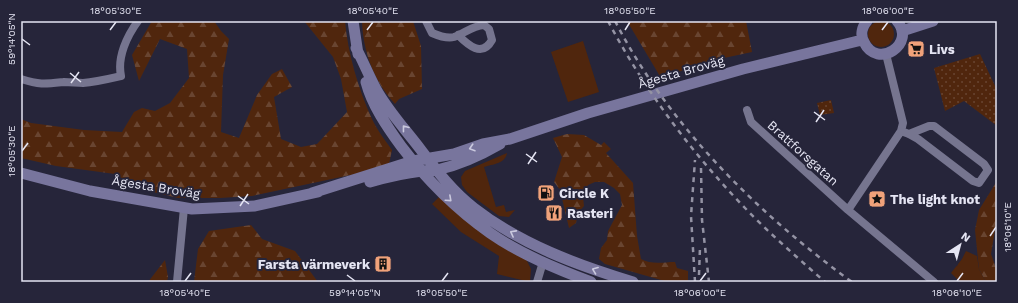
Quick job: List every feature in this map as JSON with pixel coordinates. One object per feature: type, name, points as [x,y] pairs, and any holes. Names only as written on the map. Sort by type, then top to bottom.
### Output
[{"type":"main road","points":[[353,21],[356,48],[367,87],[380,115],[413,161],[440,191],[467,216],[491,234],[543,262],[591,282]]},
{"type":"main road","points":[[867,21],[862,31],[862,40],[867,48],[874,53],[886,54],[897,48],[901,41],[899,26],[933,21]]},
{"type":"main road","name":"Ågesta Broväg","points":[[312,193],[349,180],[413,161],[454,154],[483,144],[510,139],[588,113],[743,69],[862,40]]},
{"type":"main road","points":[[356,48],[376,90],[436,170],[473,208],[511,233],[557,256],[633,282]]},
{"type":"main road","name":"Ågesta Broväg","points":[[21,173],[90,191],[184,208],[255,206],[312,193],[350,187],[390,176],[436,170],[453,166],[486,152],[510,139]]},
{"type":"street","points":[[21,79],[36,84],[52,84],[65,82],[82,83],[121,76],[119,68],[124,50],[130,32],[138,21]]},
{"type":"street","points":[[426,21],[432,33],[443,37],[454,37],[458,35]]},
{"type":"street","points":[[848,210],[901,131],[903,123],[886,54]]},
{"type":"street","name":"Brattforsgatan","points":[[747,110],[752,122],[848,210],[934,282]]},
{"type":"street","points":[[901,131],[909,134],[973,181],[979,183],[988,170],[984,164],[934,126],[929,126],[909,134]]},
{"type":"street","points":[[177,282],[184,208]]},
{"type":"street","points":[[537,282],[543,262]]},
{"type":"green space","points":[[152,21],[214,21],[229,39],[223,75],[221,132],[239,138],[257,95],[272,74],[282,69],[292,87],[274,97],[281,139],[301,147],[317,144],[347,112],[341,79],[333,57],[304,21],[345,21],[351,58],[362,95],[374,123],[392,150],[389,164],[360,173],[252,196],[178,198],[141,189],[115,174],[56,166],[21,158],[21,119],[31,123],[84,130],[122,132],[134,112],[142,108],[155,111],[170,103],[189,78],[187,49],[160,39],[139,81],[132,55]]},
{"type":"green space","points":[[362,21],[413,21],[421,46],[422,89],[399,99],[395,104],[381,86],[371,66],[367,55]]},
{"type":"green space","points":[[627,21],[746,21],[752,52],[710,61],[661,78]]},
{"type":"green space","points":[[881,21],[890,25],[894,34],[890,43],[881,47],[872,43],[868,34],[872,25]]},
{"type":"green space","points":[[583,41],[599,92],[568,102],[551,52]]},
{"type":"green space","points":[[980,54],[997,90],[997,126],[964,101],[945,111],[934,68]]},
{"type":"green space","points":[[831,100],[834,113],[820,115],[817,103]]},
{"type":"green space","points":[[567,134],[584,135],[601,145],[604,142],[611,149],[606,153],[633,183],[637,236],[641,259],[653,263],[675,262],[677,268],[688,271],[688,282],[668,282],[605,264],[599,259],[601,248],[607,240],[608,231],[622,205],[620,194],[604,182],[595,182],[588,185],[583,197],[584,206],[578,213],[576,223],[569,228],[560,190],[554,182],[562,157],[553,138]]},
{"type":"green space","points":[[507,153],[506,157],[501,161],[484,167],[496,207],[504,205],[506,212],[515,210],[509,217],[499,216],[467,192],[462,185],[461,177],[465,171]]},
{"type":"green space","points":[[997,181],[997,218],[991,254],[997,271],[997,282],[986,282],[979,269],[975,230],[979,210]]},
{"type":"green space","points":[[439,197],[525,257],[531,269],[530,282],[497,274],[499,256],[461,232],[432,204]]},
{"type":"green space","points":[[251,225],[262,239],[295,251],[318,282],[194,282],[198,249],[209,231]]},
{"type":"green space","points":[[966,251],[977,256],[979,269],[986,282],[960,282],[951,273],[962,259]]},
{"type":"green space","points":[[165,260],[168,277],[167,282],[148,282]]},
{"type":"railway","points":[[608,21],[637,71],[653,95],[687,142],[706,165],[755,218],[825,282]]},
{"type":"railway","points":[[615,21],[637,60],[662,97],[689,132],[718,165],[749,197],[782,227],[852,282]]},
{"type":"railway","points":[[695,160],[691,216],[695,282]]},
{"type":"railway","points":[[701,168],[702,220],[709,282]]},
{"type":"railway","points":[[699,275],[700,247]]},
{"type":"place","name":"Livs","points":[[916,49]]},
{"type":"place","name":"Circle K","points":[[546,193]]},
{"type":"place","name":"The light knot","points":[[877,199]]},
{"type":"place","name":"Rasteri","points":[[554,213]]},
{"type":"place","name":"Farsta värmeverk","points":[[383,264]]}]
